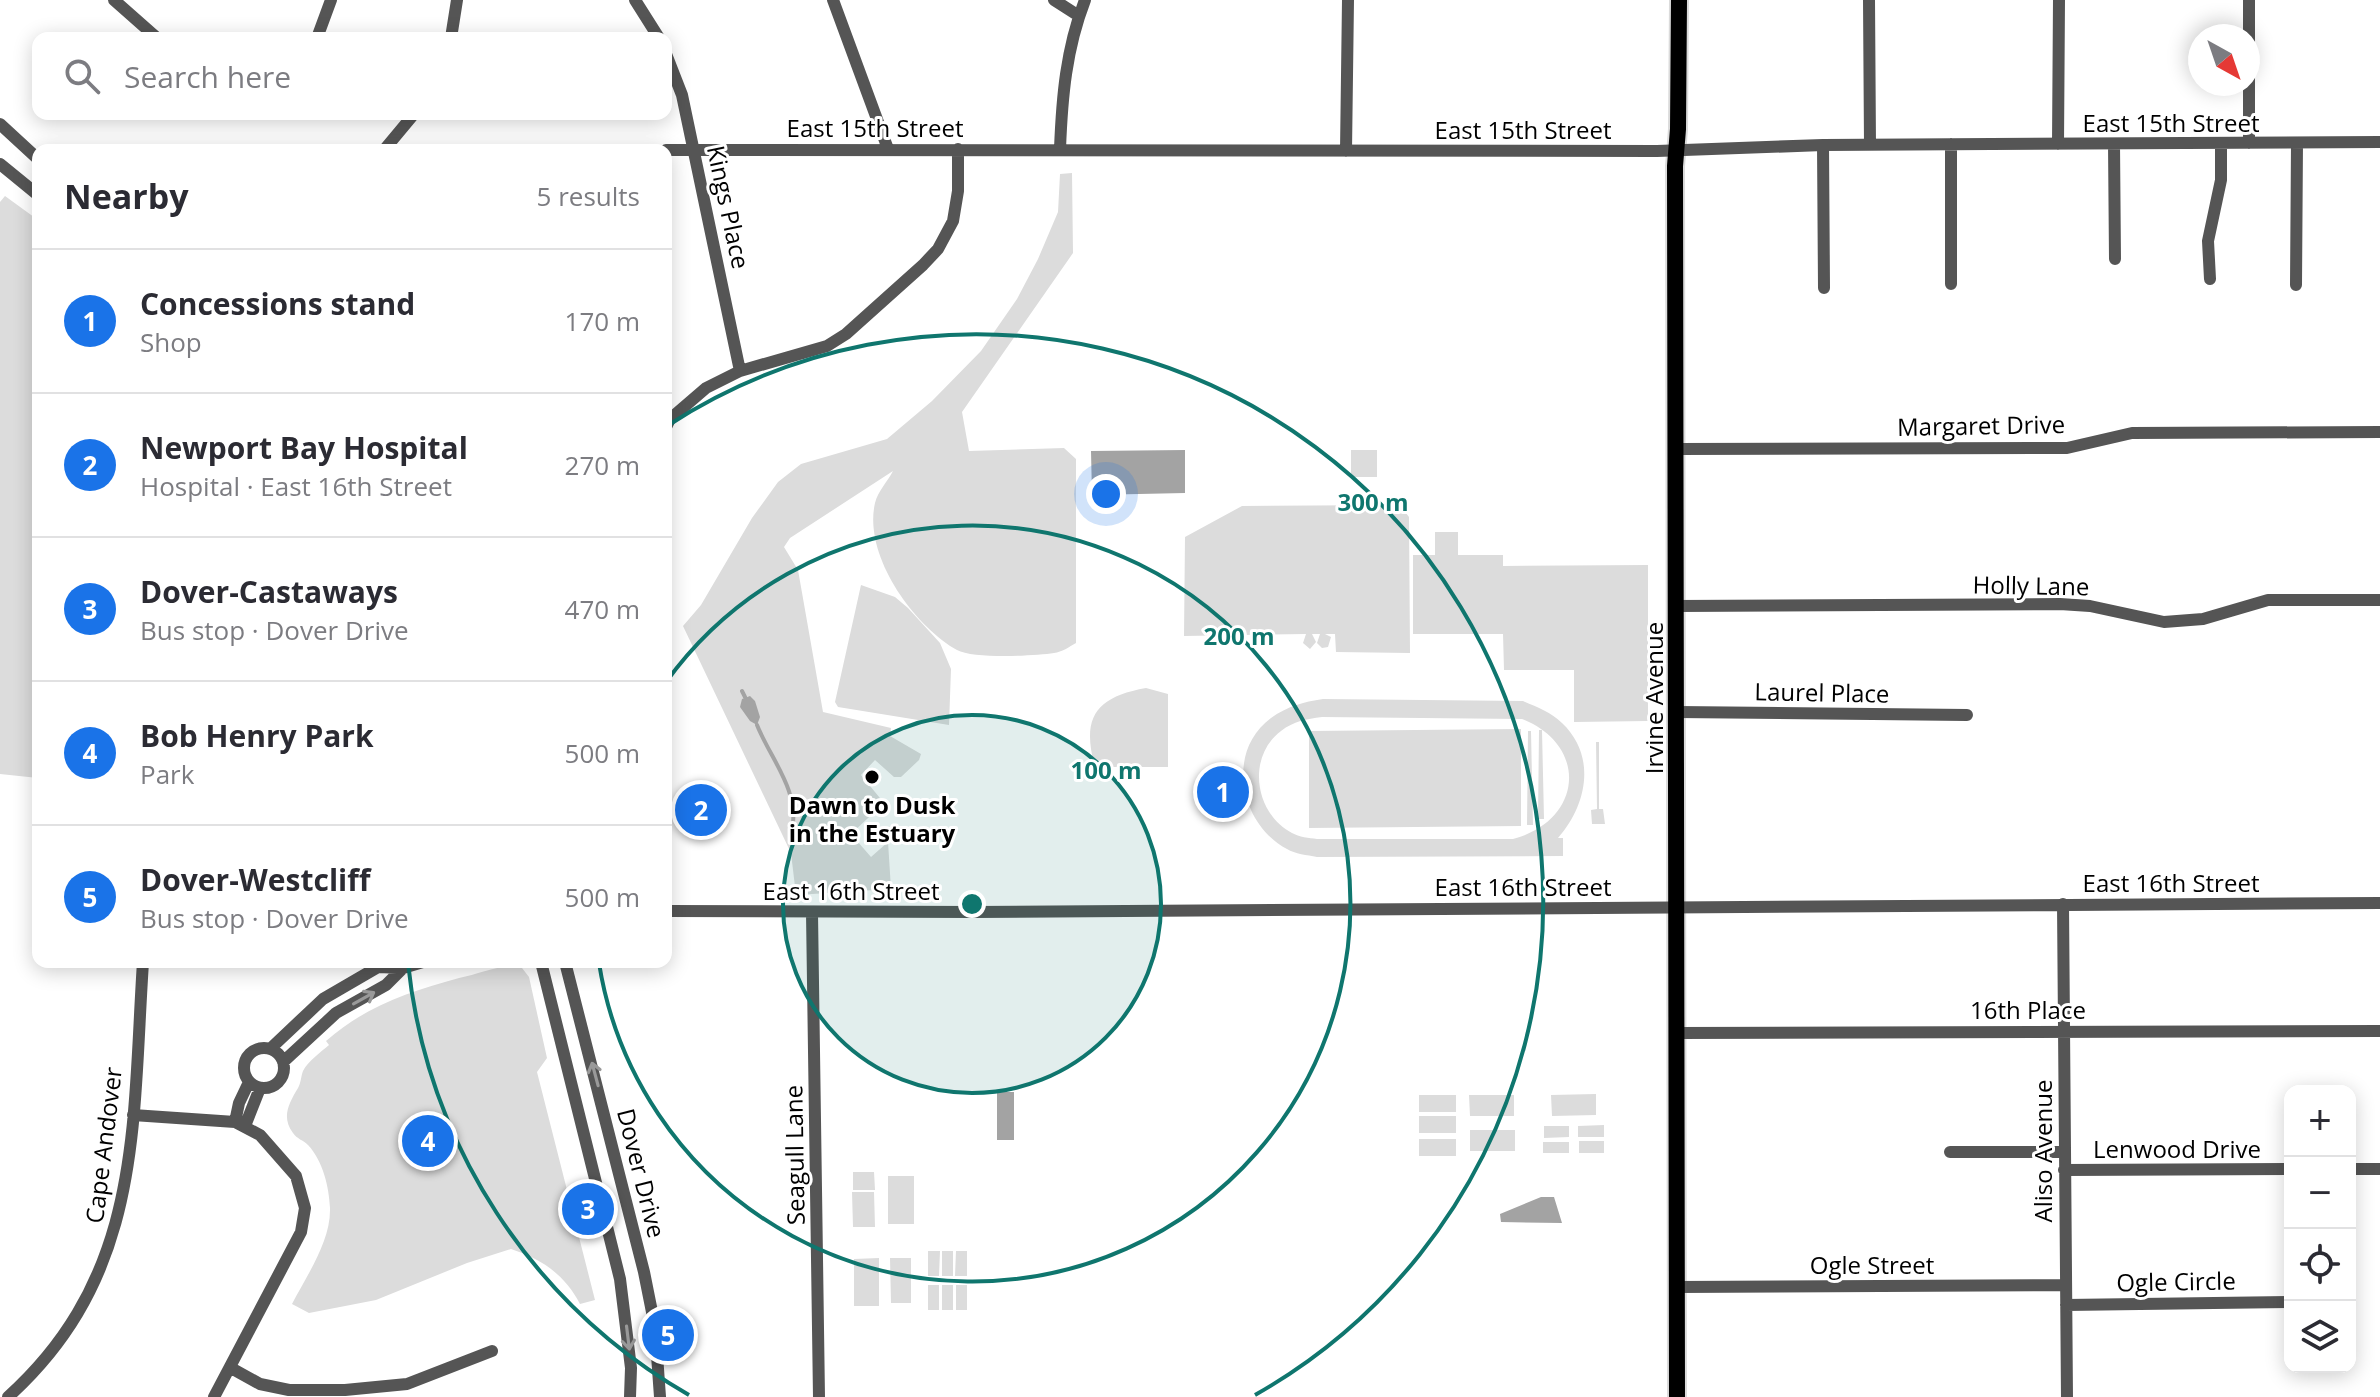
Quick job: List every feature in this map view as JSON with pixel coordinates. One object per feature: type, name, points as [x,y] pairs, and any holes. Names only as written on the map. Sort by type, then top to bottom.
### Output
[{"type":"main road","name":"Irvine Avenue","points":[[1677,1397],[1676,149],[1679,0]]},
{"type":"street","points":[[114,0],[150,32]]},
{"type":"street","points":[[319,32],[331,0]]},
{"type":"street","points":[[452,32],[457,0]]},
{"type":"street","points":[[635,0],[655,32]]},
{"type":"street","points":[[833,0],[888,149]]},
{"type":"street","points":[[1054,0],[1079,16]]},
{"type":"street","points":[[1060,149],[1068,54],[1085,0]]},
{"type":"street","points":[[1346,151],[1348,0]]},
{"type":"street","points":[[1869,0],[1870,145]]},
{"type":"street","points":[[2058,144],[2059,0]]},
{"type":"street","points":[[2249,0],[2249,143]]},
{"type":"street","name":"Kings Place","points":[[672,69],[682,95],[695,150],[740,371]]},
{"type":"street","points":[[389,144],[409,120]]},
{"type":"street","points":[[0,124],[32,153]]},
{"type":"street","name":"East 15th Street","points":[[672,150],[1346,151],[2380,142]]},
{"type":"street","points":[[2296,285],[2297,143]]},
{"type":"street","points":[[1951,144],[1951,284]]},
{"type":"street","points":[[2114,144],[2115,259]]},
{"type":"street","points":[[2210,279],[2208,241],[2221,180],[2221,144]]},
{"type":"street","points":[[1823,145],[1824,288]]},
{"type":"street","points":[[672,417],[706,388],[740,371],[827,346],[846,334],[923,265],[938,249],[953,221],[958,191],[958,149]]},
{"type":"street","points":[[0,164],[32,190]]},
{"type":"street","name":"Margaret Drive","points":[[1677,449],[2067,448],[2132,433],[2380,432]]},
{"type":"street","name":"Holly Lane","points":[[1677,606],[2060,604],[2090,606],[2164,622],[2203,619],[2268,600],[2380,600]]},
{"type":"street","name":"Laurel Place","points":[[1677,712],[1967,715]]},
{"type":"street","name":"East 16th Street","points":[[672,911],[812,913],[2380,903]]},
{"type":"street","name":"Aliso Avenue","points":[[2063,904],[2067,1397]]},
{"type":"street","name":"Seagull Lane","points":[[812,913],[819,1397]]},
{"type":"street","name":"Cape Andover","points":[[8,1397],[29,1379],[65,1337],[98,1278],[121,1210],[133,1115],[143,968]]},
{"type":"street","points":[[270,1049],[323,999],[376,968]]},
{"type":"street","points":[[283,1062],[335,1015],[386,985],[403,968]]},
{"type":"street","name":"Dover Drive","points":[[542,968],[620,1279],[631,1368],[630,1397]]},
{"type":"street","name":"Dover Drive","points":[[567,968],[644,1272],[655,1327],[660,1397]]},
{"type":"street","points":[[323,999],[335,1015]]},
{"type":"street","name":"16th Place","points":[[1677,1033],[2380,1031]]},
{"type":"street","points":[[270,1049],[283,1062],[279,1081],[267,1088],[255,1085],[244,1070],[247,1058],[257,1050],[270,1049]]},
{"type":"street","points":[[240,1124],[239,1103],[255,1085]]},
{"type":"street","points":[[133,1115],[240,1124],[260,1135],[296,1176],[305,1208],[301,1232],[214,1397]]},
{"type":"street","points":[[1950,1152],[2064,1152]]},
{"type":"street","name":"Lenwood Drive","points":[[2064,1170],[2284,1169]]},
{"type":"street","points":[[2356,1169],[2380,1169]]},
{"type":"street","points":[[620,1279],[644,1272]]},
{"type":"street","name":"Ogle Street","points":[[1678,1287],[2065,1285]]},
{"type":"street","name":"Ogle Circle","points":[[2066,1305],[2284,1302]]},
{"type":"street","points":[[231,1368],[260,1384],[289,1390],[345,1390],[407,1384],[492,1351]]},
{"type":"shaded area","points":[[1072,173],[1073,253],[962,412],[969,451],[1064,448],[1076,459],[1076,643],[1060,652],[1045,654],[976,655],[957,650],[924,624],[895,587],[877,544],[873,523],[875,503],[893,471],[790,538],[784,547],[798,570],[823,712],[891,728],[890,736],[921,754],[919,760],[901,777],[894,777],[875,760],[861,775],[884,803],[851,834],[871,857],[888,842],[891,889],[796,895],[791,853],[683,626],[701,605],[752,518],[778,482],[801,464],[887,439],[932,401],[981,351],[1017,299],[1038,259],[1058,212],[1060,174]]},
{"type":"shaded area","points":[[5,196],[32,216],[32,777],[0,774],[0,202]]},
{"type":"shaded area","points":[[1185,450],[1185,493],[1092,495],[1091,451]]},
{"type":"shaded area","points":[[1351,450],[1377,450],[1377,477],[1351,477]]},
{"type":"shaded area","points":[[1400,505],[1409,517],[1410,653],[1336,652],[1335,634],[1325,634],[1331,637],[1328,647],[1322,648],[1317,643],[1320,634],[1312,634],[1316,642],[1310,649],[1303,643],[1306,634],[1184,636],[1185,537],[1242,506]]},
{"type":"shaded area","points":[[1435,532],[1458,532],[1458,555],[1503,555],[1503,566],[1648,565],[1648,721],[1574,722],[1574,670],[1504,670],[1503,634],[1413,634],[1413,555],[1435,555]]},
{"type":"shaded area","points":[[861,585],[895,597],[940,643],[951,669],[949,725],[838,707],[835,702]]},
{"type":"shaded area","points":[[1146,688],[1168,694],[1168,767],[1095,767],[1090,735],[1096,712],[1115,697]]},
{"type":"shaded area","points":[[750,696],[760,717],[757,725],[740,707],[742,699]]},
{"type":"shaded area","points":[[1323,699],[1523,701],[1549,713],[1573,736],[1584,765],[1584,780],[1576,811],[1558,838],[1563,838],[1563,856],[1317,857],[1287,849],[1271,838],[1249,806],[1243,768],[1247,749],[1257,732],[1271,718],[1302,703]],"holes":[[[1322,717],[1522,719],[1544,731],[1559,747],[1567,764],[1569,782],[1564,800],[1553,816],[1536,830],[1513,839],[1307,838],[1279,824],[1263,799],[1259,770],[1263,755],[1281,731],[1300,721]]]},
{"type":"shaded area","points":[[1521,729],[1521,826],[1309,828],[1309,731]]},
{"type":"shaded area","points":[[1539,730],[1542,730],[1544,819],[1538,819]]},
{"type":"shaded area","points":[[1528,731],[1531,731],[1533,825],[1527,825]]},
{"type":"shaded area","points":[[1596,742],[1599,742],[1599,809],[1603,809],[1605,824],[1592,824],[1591,810],[1597,809]]},
{"type":"shaded area","points":[[522,968],[529,977],[547,1058],[537,1072],[595,1300],[580,1304],[552,1269],[511,1249],[467,1263],[376,1300],[309,1313],[292,1304],[327,1233],[330,1208],[327,1183],[318,1159],[308,1145],[295,1135],[287,1121],[289,1105],[305,1067],[329,1045],[326,1041],[372,1009],[422,989],[493,969]]},
{"type":"shaded area","points":[[997,1092],[1014,1092],[1014,1140],[997,1140]]},
{"type":"shaded area","points":[[1596,1094],[1596,1115],[1552,1116],[1551,1095]]},
{"type":"shaded area","points":[[1419,1095],[1456,1095],[1456,1112],[1419,1112]]},
{"type":"shaded area","points":[[1469,1095],[1514,1095],[1514,1116],[1470,1116]]},
{"type":"shaded area","points":[[1419,1116],[1456,1116],[1456,1133],[1419,1133]]},
{"type":"shaded area","points":[[1604,1125],[1604,1137],[1578,1137],[1578,1126]]},
{"type":"shaded area","points":[[1544,1126],[1569,1126],[1569,1137],[1544,1138]]},
{"type":"shaded area","points":[[1470,1130],[1515,1130],[1515,1151],[1470,1151]]},
{"type":"shaded area","points":[[1419,1139],[1456,1139],[1456,1156],[1419,1156]]},
{"type":"shaded area","points":[[1579,1141],[1604,1141],[1604,1153],[1579,1153]]},
{"type":"shaded area","points":[[1543,1142],[1569,1142],[1569,1153],[1543,1153]]},
{"type":"shaded area","points":[[853,1172],[874,1172],[875,1190],[853,1190]]},
{"type":"shaded area","points":[[888,1176],[914,1176],[914,1224],[888,1224]]},
{"type":"shaded area","points":[[852,1192],[874,1192],[875,1227],[853,1227]]},
{"type":"shaded area","points":[[1541,1197],[1554,1197],[1562,1223],[1501,1222],[1500,1214]]},
{"type":"shaded area","points":[[928,1251],[940,1251],[939,1276],[928,1276]]},
{"type":"shaded area","points":[[942,1251],[953,1251],[953,1276],[942,1276]]},
{"type":"shaded area","points":[[956,1251],[967,1251],[967,1276],[955,1276]]},
{"type":"shaded area","points":[[879,1258],[879,1306],[854,1306],[854,1259]]},
{"type":"shaded area","points":[[890,1258],[911,1258],[911,1303],[891,1303]]},
{"type":"shaded area","points":[[928,1285],[939,1285],[939,1310],[928,1310]]},
{"type":"shaded area","points":[[942,1285],[953,1285],[953,1310],[942,1310]]},
{"type":"shaded area","points":[[956,1285],[967,1285],[967,1310],[956,1310]]},
{"type":"waterway","points":[[742,691],[745,697]]},
{"type":"waterway","points":[[757,725],[788,789],[792,802],[792,831]]},
{"type":"place","name":"Dawn to Dusk in the Estuary","points":[[872,777]]},
{"type":"place","name":"Concessions stand","points":[[1223,792]]},
{"type":"place","name":"Newport Bay Hospital","points":[[701,810]]},
{"type":"place","name":"Bob Henry Park","points":[[428,1141]]},
{"type":"place","name":"Dover-Castaways","points":[[588,1209]]},
{"type":"place","name":"Dover-Westcliff","points":[[668,1335]]}]
